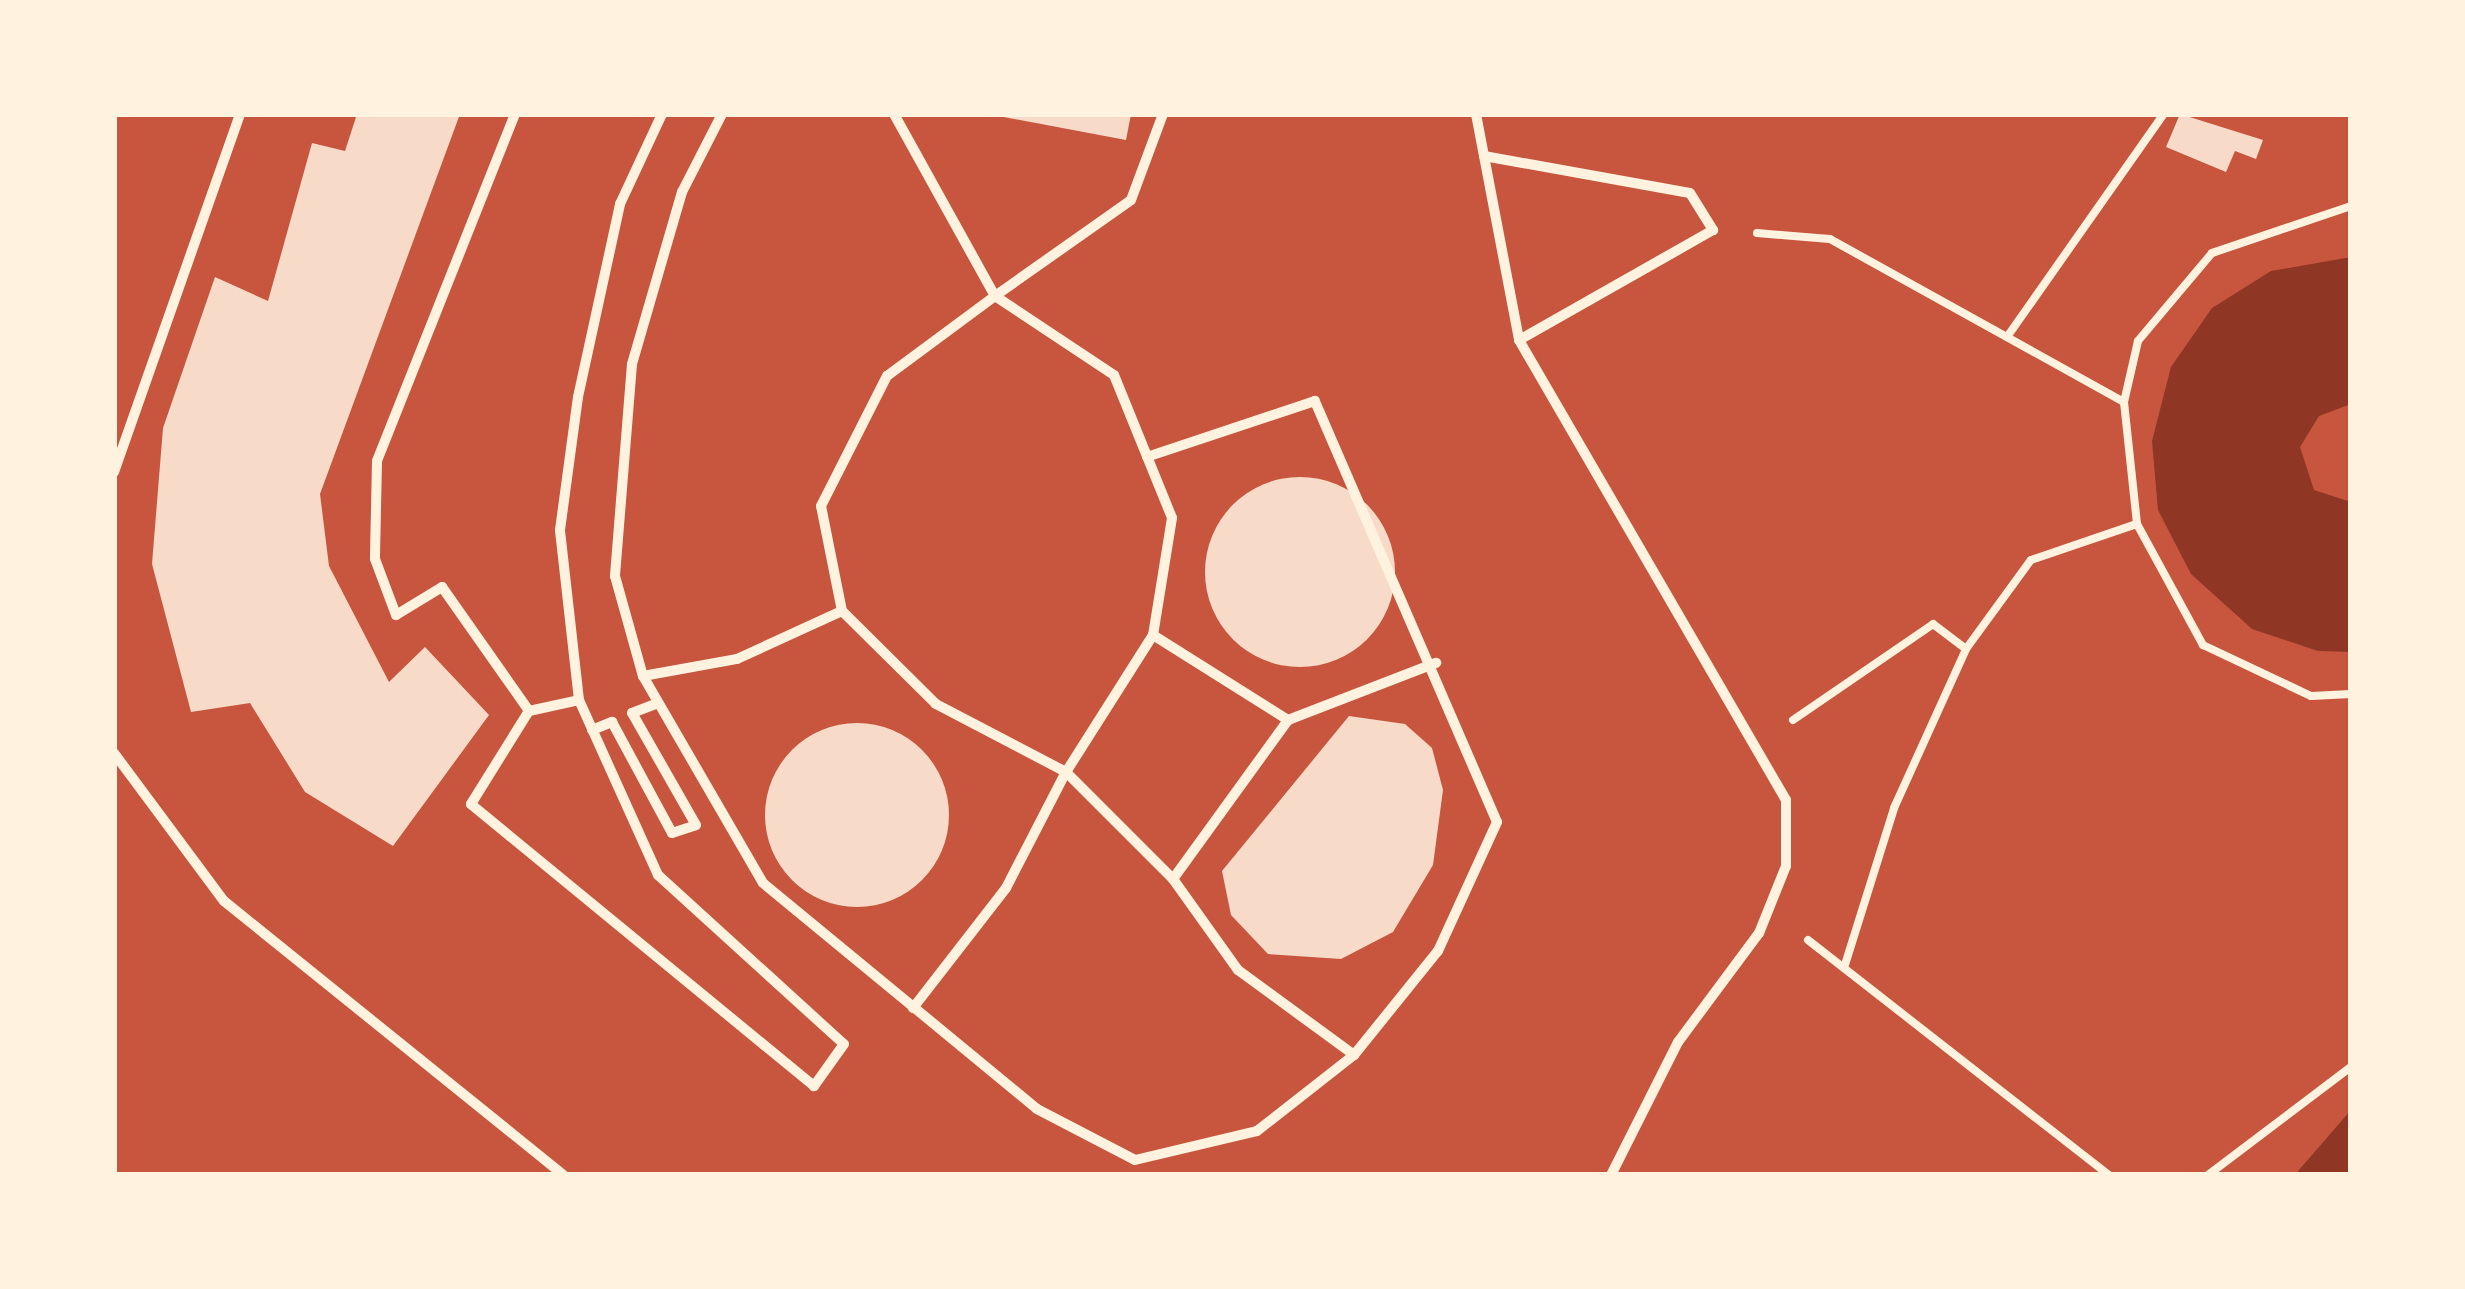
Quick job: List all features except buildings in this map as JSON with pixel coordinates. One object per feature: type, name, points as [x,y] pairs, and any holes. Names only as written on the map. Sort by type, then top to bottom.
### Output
[{"type":"street","points":[[114,472],[240,114]]},
{"type":"street","points":[[515,114],[377,461],[375,560],[396,615],[442,587],[530,711]]},
{"type":"street","points":[[579,700],[530,711],[471,804],[814,1086],[844,1044],[658,875],[579,700],[560,530],[578,397],[620,204],[662,114]]},
{"type":"street","points":[[722,114],[682,192],[632,364],[615,576],[643,676],[763,883],[1037,1109],[1135,1160],[1257,1131],[1354,1055],[1438,951],[1497,822],[1436,663],[1315,401],[1147,457]]},
{"type":"street","points":[[894,114],[995,296],[1114,375],[1172,518],[1153,635],[1066,772],[1006,888],[913,1008]]},
{"type":"street","points":[[1163,114],[1131,200],[887,376],[821,506],[842,611],[936,704],[1066,772],[1173,878],[1238,970],[1354,1055]]},
{"type":"street","points":[[1476,114],[1519,340],[1786,800],[1786,866],[1769,910],[1678,1042],[1611,1175]]},
{"type":"street","points":[[1484,156],[1690,193],[1713,230],[1519,340]]},
{"type":"street","points":[[643,676],[737,659],[842,611]]},
{"type":"street","points":[[1153,635],[1288,720]]},
{"type":"street","points":[[1173,878],[1288,720],[1436,663]]},
{"type":"street","points":[[592,730],[612,722],[672,833],[696,825],[632,712],[658,703]]},
{"type":"street","points":[[114,752],[224,901],[563,1175]]},
{"type":"path","points":[[2008,337],[2164,114]]},
{"type":"path","points":[[2351,206],[2212,253],[2138,341],[2124,402],[2137,524],[2203,645],[2311,696],[2351,694]]},
{"type":"path","points":[[1713,230],[1830,239],[2124,402]]},
{"type":"path","points":[[1844,968],[1894,808],[1966,649],[2031,560],[2137,524]]},
{"type":"path","points":[[1757,745],[1933,624],[1966,649]]},
{"type":"path","points":[[1769,910],[2109,1175]]},
{"type":"path","points":[[2208,1175],[2351,1067]]},
{"type":"shaded area","points":[[2351,257],[2351,404],[2319,416],[2300,447],[2314,490],[2351,502],[2351,652],[2318,651],[2252,629],[2191,574],[2158,510],[2152,441],[2171,367],[2212,308],[2271,271]]},
{"type":"shaded area","points":[[2351,1110],[2351,1175],[2296,1175],[2299,1170]]}]
